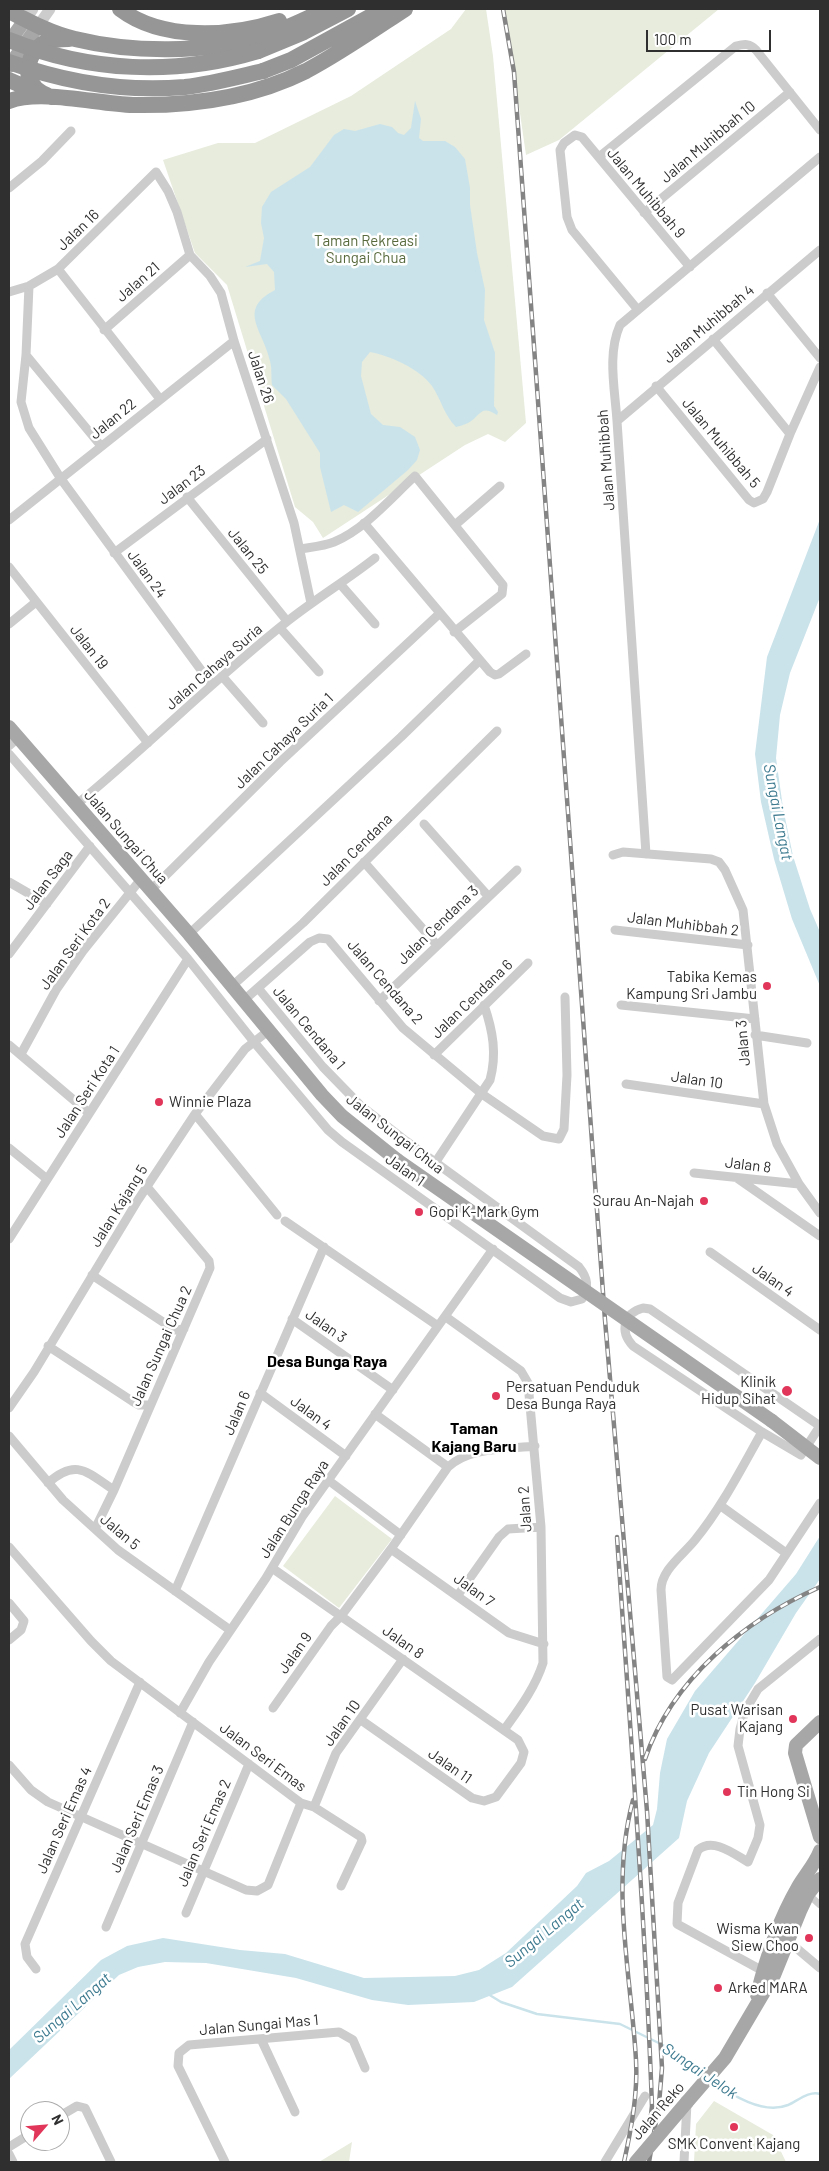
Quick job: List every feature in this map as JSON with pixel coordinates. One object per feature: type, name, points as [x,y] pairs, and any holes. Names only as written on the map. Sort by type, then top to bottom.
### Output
[{"type":"highway","points":[[120,9],[148,26],[188,32],[212,32],[272,23],[318,9]]},
{"type":"highway","points":[[50,97],[34,87],[28,69],[30,59],[41,45],[50,41],[74,39],[129,48],[207,46],[246,40],[273,33],[298,24],[327,9]]},
{"type":"highway","points":[[9,41],[88,64],[152,68],[189,66],[215,62],[258,51],[304,32],[348,9]]},
{"type":"highway","points":[[9,62],[63,78],[107,86],[145,88],[184,87],[222,81],[263,71],[291,60],[384,9]]},
{"type":"highway","points":[[9,101],[26,97],[50,97],[118,105],[157,106],[206,102],[235,96],[262,89],[306,70],[406,9]]},
{"type":"highway","points":[[9,11],[32,18],[74,39]]},
{"type":"highway","points":[[9,80],[50,97]]},
{"type":"main road","points":[[9,41],[32,18]]},
{"type":"main road","points":[[9,66],[32,18]]},
{"type":"main road","name":"Jalan Sungai Chua","points":[[9,727],[13,742],[76,804],[189,934],[302,1073],[342,1116],[397,1160],[772,1421],[820,1458]]},
{"type":"main road","points":[[820,1722],[796,1745],[795,1753],[816,1808],[820,1837]]},
{"type":"main road","name":"Jalan Reko","points":[[754,2005],[763,1970],[798,1888],[820,1851]]},
{"type":"main road","name":"Jalan Reko","points":[[636,2162],[724,2058],[754,2005],[774,1975],[808,1894],[820,1879]]},
{"type":"street","points":[[32,18],[50,9]]},
{"type":"street","points":[[599,157],[736,46],[744,44],[752,45],[820,130]]},
{"type":"street","name":"Jalan Muhibbah 10","points":[[644,213],[790,92]]},
{"type":"street","points":[[9,188],[42,161],[71,131]]},
{"type":"street","name":"Jalan Muhibbah 9","points":[[638,310],[572,230],[567,216],[560,150],[569,138],[575,135],[582,137],[690,267]]},
{"type":"street","name":"Jalan Muhibbah","points":[[646,854],[617,421],[614,338],[620,325],[820,157]]},
{"type":"street","name":"Jalan 26","points":[[156,172],[178,212],[190,255],[210,276],[221,293],[234,341],[267,439],[300,549],[310,603]]},
{"type":"street","name":"Jalan 16","points":[[9,292],[29,286],[58,269],[156,172]]},
{"type":"street","name":"Jalan Muhibbah 4","points":[[617,421],[656,386],[820,250]]},
{"type":"street","name":"Jalan 21","points":[[104,330],[190,255]]},
{"type":"street","points":[[58,269],[160,399]]},
{"type":"street","name":"Jalan 24","points":[[29,286],[26,355],[21,402],[33,437],[114,553],[212,685]]},
{"type":"street","points":[[767,293],[820,358]]},
{"type":"street","points":[[713,339],[790,434],[820,367]]},
{"type":"street","name":"Jalan 22","points":[[9,520],[234,341]]},
{"type":"street","points":[[26,355],[100,446]]},
{"type":"street","name":"Jalan Muhibbah 5","points":[[656,386],[749,500],[754,503],[759,502],[767,492],[790,434]]},
{"type":"street","name":"Jalan 23","points":[[114,553],[267,439]]},
{"type":"street","points":[[300,549],[336,541],[364,523],[415,476],[502,583],[504,588],[502,594],[454,632]]},
{"type":"street","points":[[454,525],[500,486]]},
{"type":"street","name":"Jalan 25","points":[[187,498],[287,621]]},
{"type":"street","points":[[364,523],[454,632],[490,672],[495,675],[526,654]]},
{"type":"street","name":"Jalan Cahaya Suria","points":[[76,804],[287,621],[326,591],[341,585],[375,558]]},
{"type":"street","name":"Jalan 19","points":[[9,567],[148,743]]},
{"type":"street","points":[[341,585],[375,624]]},
{"type":"street","points":[[9,624],[36,602]]},
{"type":"street","name":"Jalan Cahaya Suria 1","points":[[151,890],[280,762],[439,614]]},
{"type":"street","points":[[280,628],[319,672]]},
{"type":"street","points":[[189,934],[401,737],[479,661]]},
{"type":"street","points":[[222,676],[263,722]]},
{"type":"street","name":"Jalan Cendana","points":[[232,986],[303,922],[498,731]]},
{"type":"street","name":"Jalan 1","points":[[9,754],[188,959],[254,1042],[328,1130],[342,1142],[560,1298]]},
{"type":"street","points":[[424,824],[488,896]]},
{"type":"street","name":"Jalan Saga","points":[[9,954],[90,846]]},
{"type":"street","points":[[613,855],[623,852],[646,854]]},
{"type":"street","name":"Jalan 3","points":[[646,854],[711,859],[719,862],[725,870],[744,910],[755,1035],[764,1104],[778,1144],[799,1184],[820,1212]]},
{"type":"street","points":[[364,862],[437,945]]},
{"type":"street","name":"Jalan Cendana 3","points":[[380,1001],[517,870]]},
{"type":"street","name":"Jalan Seri Kota 2","points":[[20,1054],[62,982],[83,951],[141,879]]},
{"type":"street","points":[[9,882],[47,904]]},
{"type":"street","name":"Jalan Muhibbah 2","points":[[615,930],[748,945]]},
{"type":"street","name":"Jalan Cendana 2","points":[[258,988],[310,942],[323,938],[332,942],[403,1028],[434,1055],[482,1094],[543,1136],[559,1139],[564,1130],[567,1075],[565,996]]},
{"type":"street","name":"Jalan Seri Kota 1","points":[[9,1239],[188,959]]},
{"type":"street","name":"Jalan Cendana 6","points":[[434,1055],[528,962]]},
{"type":"street","points":[[244,1001],[258,988]]},
{"type":"street","name":"Jalan Cendana 1","points":[[258,988],[343,1090],[366,1110],[435,1163],[579,1267],[587,1280],[586,1290],[582,1299],[571,1302],[560,1298]]},
{"type":"street","points":[[435,1163],[490,1080],[494,1066],[494,1050],[489,1020],[484,1005]]},
{"type":"street","points":[[621,1005],[755,1020]]},
{"type":"street","name":"Jalan Kajang 5","points":[[9,1408],[34,1372],[92,1275],[195,1114],[246,1049],[268,1031]]},
{"type":"street","points":[[755,1035],[807,1043]]},
{"type":"street","points":[[9,1045],[89,1113]]},
{"type":"street","points":[[290,1085],[302,1073]]},
{"type":"street","name":"Jalan 10","points":[[626,1084],[764,1104]]},
{"type":"street","points":[[195,1114],[277,1215]]},
{"type":"street","points":[[9,1148],[47,1179]]},
{"type":"street","name":"Jalan 8","points":[[694,1173],[799,1184]]},
{"type":"street","points":[[737,1178],[820,1236]]},
{"type":"street","name":"Jalan Sungai Chua 2","points":[[95,1529],[114,1490],[210,1268],[209,1261],[147,1187]]},
{"type":"street","points":[[285,1221],[438,1326]]},
{"type":"street","name":"Jalan 6","points":[[175,1591],[324,1247]]},
{"type":"street","name":"Jalan Bunga Raya","points":[[180,1713],[209,1662],[272,1568],[302,1517],[494,1250]]},
{"type":"street","name":"Jalan 4","points":[[710,1252],[820,1330]]},
{"type":"street","points":[[92,1275],[175,1330],[184,1329]]},
{"type":"street","points":[[637,1309],[650,1309],[820,1426],[801,1455],[762,1432],[628,1341],[624,1328],[626,1319],[637,1309]]},
{"type":"street","name":"Jalan 2","points":[[446,1317],[521,1371],[528,1383],[541,1526],[543,1663],[539,1677],[504,1730]]},
{"type":"street","name":"Jalan 3","points":[[292,1320],[393,1390]]},
{"type":"street","points":[[48,1346],[132,1401],[139,1405],[150,1406]]},
{"type":"street","name":"Jalan 4","points":[[260,1393],[346,1456]]},
{"type":"street","points":[[376,1414],[448,1467]]},
{"type":"street","points":[[762,1432],[720,1506],[695,1540],[663,1577],[661,1583],[666,1672],[668,1677],[672,1680],[768,1580],[820,1503]]},
{"type":"street","name":"Jalan 5","points":[[9,1436],[63,1500],[118,1550],[230,1630]]},
{"type":"street","points":[[341,1616],[391,1549],[448,1467],[459,1458],[475,1453],[534,1446]]},
{"type":"street","points":[[48,1483],[64,1471],[73,1468],[91,1475],[114,1490]]},
{"type":"street","points":[[328,1480],[401,1535]]},
{"type":"street","points":[[720,1506],[786,1553]]},
{"type":"street","points":[[458,1595],[508,1529],[541,1526]]},
{"type":"street","name":"Jalan Seri Emas","points":[[9,1547],[91,1641],[111,1661],[301,1803],[314,1807],[360,1837],[362,1841],[341,1886]]},
{"type":"street","name":"Jalan 7","points":[[391,1549],[509,1633],[544,1644]]},
{"type":"street","name":"Jalan 8","points":[[272,1568],[518,1740]]},
{"type":"street","points":[[9,1603],[24,1621],[21,1630],[9,1640]]},
{"type":"street","name":"Jalan 9","points":[[273,1708],[331,1626],[341,1616]]},
{"type":"street","points":[[763,1970],[677,1924],[678,1903],[698,1850],[705,1846],[718,1846],[748,1862],[758,1838],[760,1825],[738,1746],[745,1711],[758,1690],[820,1639]]},
{"type":"street","name":"Jalan 10","points":[[314,1807],[336,1753],[403,1659]]},
{"type":"street","name":"Jalan Seri Emas 4","points":[[36,1969],[27,1957],[25,1944],[140,1682]]},
{"type":"street","name":"Jalan 11","points":[[361,1720],[472,1798],[484,1801],[496,1797],[521,1764],[524,1752],[518,1740]]},
{"type":"street","name":"Jalan Seri Emas 3","points":[[106,1926],[193,1722]]},
{"type":"street","name":"Jalan Seri Emas 2","points":[[186,1913],[202,1871],[249,1764]]},
{"type":"street","points":[[9,1765],[40,1797],[79,1818],[246,1890],[257,1891],[268,1885],[301,1803]]},
{"type":"street","points":[[808,1894],[820,1906]]},
{"type":"street","points":[[788,1941],[820,1968]]},
{"type":"street","name":"Jalan Sungai Mas 1","points":[[224,2160],[178,2066],[179,2053],[189,2045],[339,2032],[353,2040],[365,2068]]},
{"type":"street","points":[[261,2039],[295,2112]]},
{"type":"street","points":[[605,2162],[645,2096]]},
{"type":"street","points":[[684,2162],[687,2102]]},
{"type":"street","points":[[70,2110],[77,2106],[85,2108],[111,2162]]},
{"type":"street","points":[[9,2147],[20,2140]]},
{"type":"street","points":[[9,2154],[13,2162]]},
{"type":"green space","name":"Taman Rekreasi Sungai Chua","points":[[466,9],[486,9],[493,56],[526,423],[505,442],[488,434],[465,445],[323,538],[313,522],[295,507],[227,285],[195,253],[163,160],[218,143],[255,143],[351,96],[451,29]]},
{"type":"green space","points":[[505,9],[719,9],[559,140],[526,155]]},
{"type":"green space","points":[[335,1496],[392,1539],[339,1608],[283,1566]]},
{"type":"green space","name":"SMK Convent Kajang","points":[[714,2101],[773,2135],[786,2162],[694,2162],[696,2124]]},
{"type":"green space","points":[[352,2142],[349,2162],[319,2162]]},
{"type":"water","points":[[415,101],[421,119],[419,138],[423,141],[445,141],[455,147],[465,159],[477,253],[485,290],[484,320],[495,353],[494,406],[498,412],[497,415],[487,411],[481,412],[468,423],[456,427],[448,417],[432,386],[420,374],[412,368],[386,356],[370,352],[362,362],[361,376],[371,414],[383,425],[400,427],[415,437],[420,450],[417,460],[408,470],[358,512],[344,505],[331,512],[320,467],[320,453],[286,399],[272,385],[270,361],[256,322],[255,313],[257,305],[263,298],[275,290],[274,272],[267,264],[245,267],[260,261],[264,238],[261,223],[262,207],[271,192],[310,167],[334,135],[344,129],[355,131],[380,124],[392,127],[398,133],[404,135],[411,128]]},
{"type":"water","name":"Sungai Langat","points":[[820,519],[820,597],[790,673],[780,715],[776,758],[783,808],[793,856],[810,909],[820,932],[820,986],[792,919],[774,859],[761,802],[755,754],[767,657]]},
{"type":"water","name":"Sungai Langat","points":[[820,1536],[820,1579],[796,1613],[755,1683],[709,1753],[687,1801],[679,1838],[512,1987],[474,2002],[408,2005],[372,2000],[296,1978],[206,1963],[165,1962],[138,1967],[119,1975],[9,2079],[9,2050],[101,1960],[127,1946],[163,1938],[240,1950],[285,1954],[364,1978],[455,1976],[479,1970],[506,1953],[577,1886],[586,1873],[609,1861],[653,1825],[667,1739],[695,1691],[796,1574]]},
{"type":"waterway","name":"Sungai Jelok","points":[[488,1994],[501,2002],[537,2014],[620,2024],[677,2052],[706,2075]]},
{"type":"waterway","name":"Sungai Jelok","points":[[712,2080],[728,2092],[748,2102],[768,2107],[788,2105],[812,2093],[820,2094]]},
{"type":"railway","points":[[503,9],[514,72],[605,1320],[647,1811],[662,2068],[659,2104],[649,2162]]},
{"type":"railway","points":[[617,1537],[641,1892],[649,2035],[651,2115]]},
{"type":"railway","points":[[645,1759],[657,1730],[673,1703],[692,1678],[714,1655],[765,1617],[820,1587]]},
{"type":"railway","points":[[624,2162],[636,2086],[636,2060],[624,1930],[623,1897],[626,1832],[633,1800]]},
{"type":"place","name":"Tabika Kemas Kampung Sri Jambu","points":[[767,986]]},
{"type":"place","name":"Winnie Plaza","points":[[159,1102]]},
{"type":"place","name":"Surau An-Najah","points":[[704,1201]]},
{"type":"place","name":"Gopi K-Mark Gym","points":[[419,1212]]},
{"type":"place","name":"Klinik Hidup Sihat","points":[[787,1391]]},
{"type":"place","name":"Persatuan Penduduk Desa Bunga Raya","points":[[496,1396]]},
{"type":"place","name":"Pusat Warisan Kajang","points":[[793,1719]]},
{"type":"place","name":"Tin Hong Si","points":[[727,1792]]},
{"type":"place","name":"Wisma Kwan Siew Choo","points":[[809,1938]]},
{"type":"place","name":"Arked MARA","points":[[718,1988]]},
{"type":"place","name":"SMK Convent Kajang","points":[[734,2127]]},
{"type":"district","name":"Desa Bunga Raya","points":[[327,1362]]},
{"type":"district","name":"Taman Kajang Baru","points":[[474,1438]]}]
